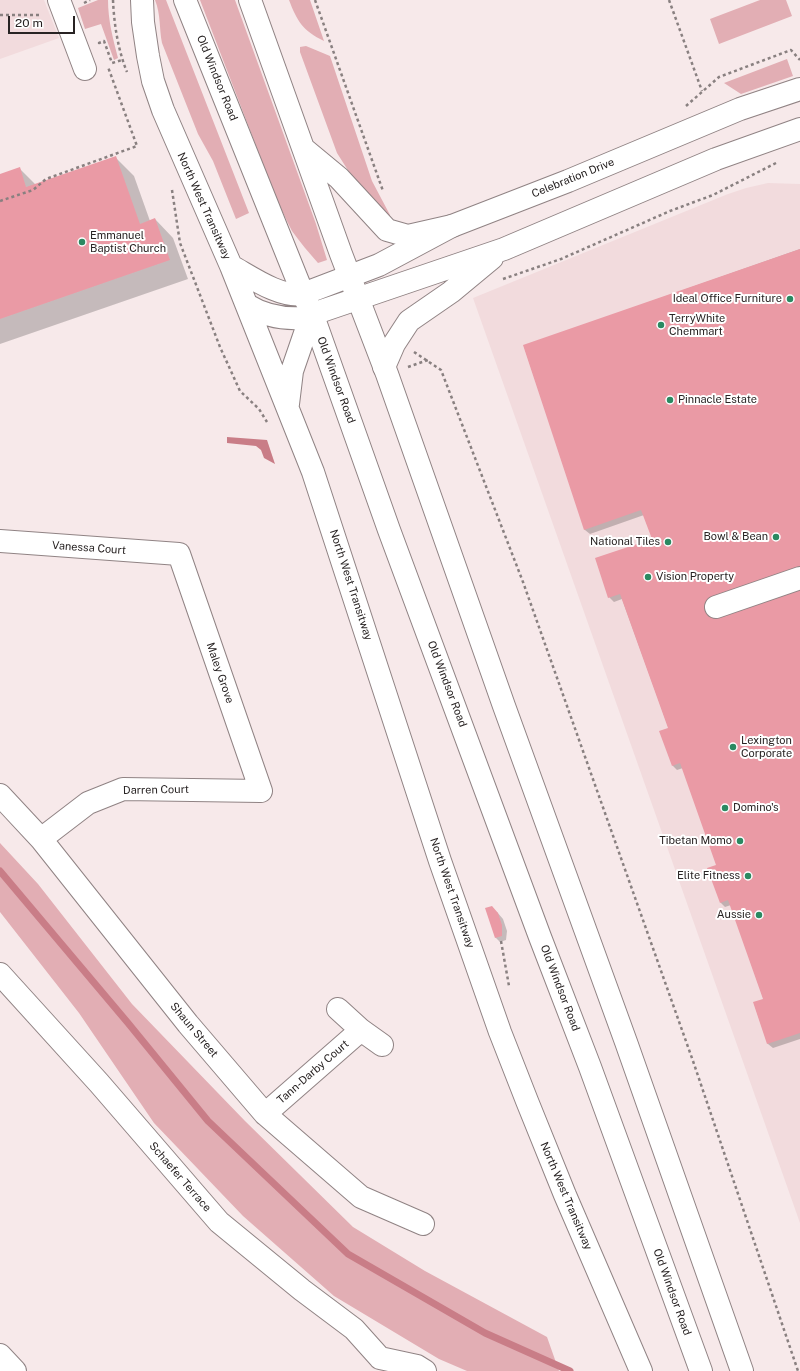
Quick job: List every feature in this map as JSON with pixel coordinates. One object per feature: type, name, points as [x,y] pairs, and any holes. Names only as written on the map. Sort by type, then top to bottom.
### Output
[{"type":"main road","points":[[59,0],[85,68]]},
{"type":"main road","name":"North West Transitway","points":[[142,0],[143,22],[148,56],[153,81],[163,110],[231,266],[288,406],[330,522],[438,854],[500,1032],[559,1181],[641,1371]]},
{"type":"main road","name":"Old Windsor Road","points":[[185,0],[308,303],[389,530],[540,937],[590,1067],[701,1371]]},
{"type":"main road","points":[[250,0],[357,298],[384,367],[501,698],[629,1050],[742,1371]]},
{"type":"main road","name":"Celebration Drive","points":[[308,303],[349,276],[379,265],[452,226],[568,181],[733,112],[800,89]]},
{"type":"main road","points":[[231,266],[280,292],[291,295],[308,303],[357,298],[504,248],[716,159],[800,129]]},
{"type":"main road","points":[[303,149],[339,178],[387,230],[408,236],[452,226]]},
{"type":"main road","points":[[384,367],[394,344],[409,321],[451,292],[504,248]]},
{"type":"main road","points":[[247,305],[254,309],[280,317],[300,318],[308,303]]},
{"type":"main road","name":"North West Transitway","points":[[288,406],[289,386],[308,303]]},
{"type":"main road","name":"Vanessa Court","points":[[0,541],[179,554]]},
{"type":"main road","name":"Maley Grove","points":[[179,554],[260,791]]},
{"type":"main road","points":[[716,607],[800,578]]},
{"type":"main road","name":"Darren Court","points":[[41,839],[88,803],[123,789],[260,791]]},
{"type":"main road","name":"Shaun Street","points":[[0,795],[41,839],[188,1024],[265,1114],[361,1196],[423,1224]]},
{"type":"main road","name":"Schaefer Terrace","points":[[0,974],[99,1083],[219,1222],[302,1290],[354,1329],[376,1364]]},
{"type":"main road","points":[[338,1009],[361,1030],[382,1046]]},
{"type":"main road","name":"Tann-Darby Court","points":[[265,1114],[361,1030]]},
{"type":"main road","points":[[0,1355],[15,1371]]},
{"type":"main road","points":[[376,1364],[417,1366],[425,1371]]},
{"type":"path","points":[[85,2],[90,0]]},
{"type":"path","points":[[113,0],[122,60],[128,75]]},
{"type":"path","points":[[315,0],[384,196]]},
{"type":"path","points":[[669,0],[702,91]]},
{"type":"path","points":[[0,15],[42,15]]},
{"type":"path","points":[[102,50],[99,42],[104,41],[112,63],[122,60]]},
{"type":"path","points":[[679,108],[687,105],[719,77],[791,50],[800,60]]},
{"type":"path","points":[[0,202],[33,190],[46,179],[137,146],[107,65]]},
{"type":"path","points":[[503,280],[561,259],[670,211],[713,195],[778,162]]},
{"type":"path","points":[[171,185],[180,243],[217,339],[240,391],[259,409]]},
{"type":"path","points":[[412,351],[441,370],[523,582],[693,1061],[798,1371]]},
{"type":"shaded area","points":[[0,0],[44,0],[59,38],[0,59]]},
{"type":"shaded area","points":[[98,0],[108,0],[110,22],[118,58],[114,60],[101,24],[85,29],[78,8]]},
{"type":"shaded area","points":[[155,0],[166,0],[249,213],[236,219],[213,161],[198,134],[162,43]]},
{"type":"shaded area","points":[[200,0],[235,0],[316,224],[327,260],[318,263],[292,231],[287,221],[273,190]]},
{"type":"shaded area","points":[[289,0],[310,0],[324,41],[302,25],[298,20]]},
{"type":"shaded area","points":[[760,0],[786,0],[792,16],[719,44],[710,19]]},
{"type":"shaded area","points":[[306,46],[330,56],[372,181],[390,215],[390,218],[351,175],[337,153],[300,52],[300,47]]},
{"type":"shaded area","points":[[787,59],[793,76],[741,94],[724,83]]},
{"type":"shaded area","points":[[768,183],[800,184],[800,1223],[473,298],[728,194]]},
{"type":"shaded area","points":[[227,437],[267,440],[275,464],[264,458],[261,450],[256,446],[227,443]]},
{"type":"shaded area","points":[[0,843],[38,884],[132,1004],[245,1121],[353,1227],[425,1271],[547,1337],[559,1371],[467,1371],[439,1359],[334,1296],[243,1216],[154,1123],[79,1013],[0,912]]},
{"type":"building","name":"Emmanuel Baptist Church","points":[[116,156],[140,224],[155,218],[170,260],[0,319],[0,174],[20,167],[26,187]]},
{"type":"building","points":[[800,249],[800,1033],[767,1044],[753,1002],[763,999],[728,900],[720,903],[707,868],[716,865],[680,763],[672,766],[659,731],[668,728],[620,594],[608,598],[595,558],[652,539],[641,510],[584,530],[523,345]]},
{"type":"building","points":[[492,906],[498,913],[502,925],[502,936],[495,938],[485,908]]},
{"type":"waterway","points":[[0,871],[208,1121],[348,1254],[485,1333],[570,1371]]},
{"type":"place","name":"Emmanuel Baptist Church","points":[[82,242]]},
{"type":"place","name":"Ideal Office Furniture","points":[[790,299]]},
{"type":"place","name":"TerryWhite Chemmart","points":[[661,325]]},
{"type":"place","name":"Pinnacle Estate","points":[[670,400]]},
{"type":"place","name":"Bowl & Bean","points":[[776,537]]},
{"type":"place","name":"National Tiles","points":[[668,542]]},
{"type":"place","name":"Vision Property","points":[[648,577]]},
{"type":"place","name":"Lexington Corporate","points":[[733,747]]},
{"type":"place","name":"Domino's","points":[[725,808]]},
{"type":"place","name":"Tibetan Momo","points":[[740,841]]},
{"type":"place","name":"Elite Fitness","points":[[748,876]]},
{"type":"place","name":"Aussie","points":[[759,915]]}]
